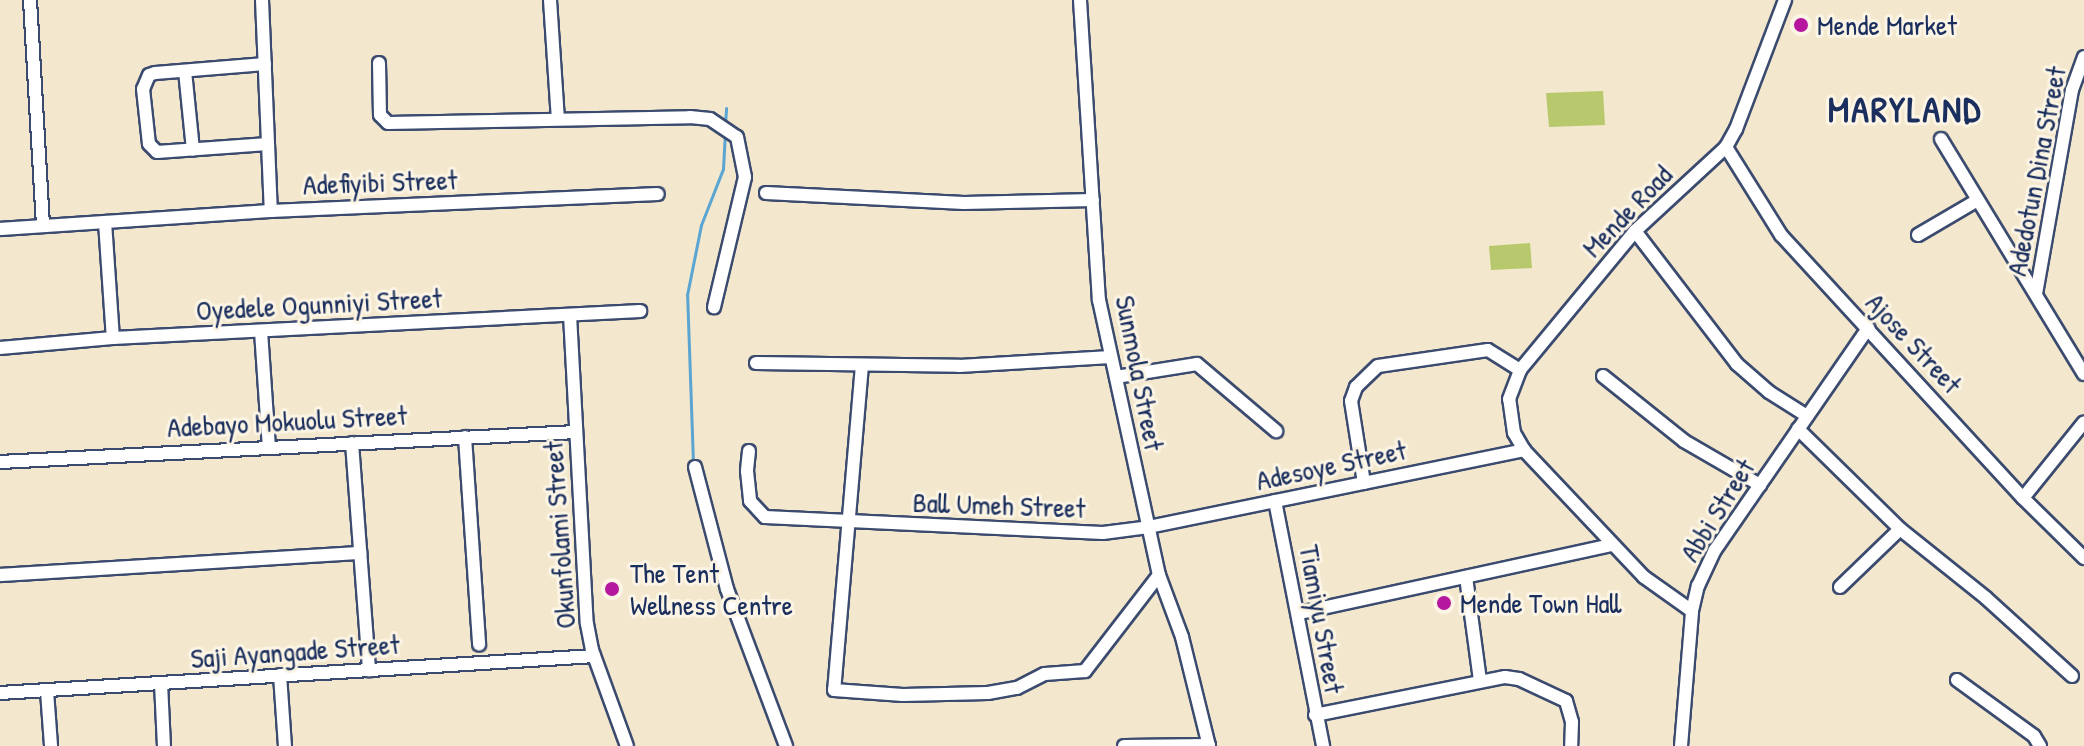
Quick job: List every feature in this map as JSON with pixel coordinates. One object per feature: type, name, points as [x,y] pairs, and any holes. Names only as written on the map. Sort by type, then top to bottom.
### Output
[{"type":"street","points":[[30,0],[43,225]]},
{"type":"street","points":[[262,0],[271,211]]},
{"type":"street","points":[[550,0],[558,119]]},
{"type":"street","name":"Sunmola Street","points":[[1080,0],[1099,300],[1159,575],[1182,637],[1209,745]]},
{"type":"street","name":"Mende Road","points":[[1524,450],[1510,416],[1513,384],[1520,370],[1635,231],[1726,147],[1736,129],[1785,0]]},
{"type":"street","name":"Adedotun Dina Street","points":[[2036,294],[2072,90],[2084,57]]},
{"type":"street","points":[[379,63],[380,115],[388,123],[710,119],[737,137],[745,177],[714,307]]},
{"type":"street","points":[[265,64],[149,75],[143,89],[152,148],[163,153],[268,144]]},
{"type":"street","points":[[185,71],[193,150]]},
{"type":"street","points":[[1941,139],[2084,374]]},
{"type":"street","name":"Ajose Street","points":[[1726,147],[1781,235],[2023,498],[2084,558]]},
{"type":"street","points":[[766,193],[964,203],[1093,200]]},
{"type":"street","name":"Adefiyibi Street","points":[[0,229],[271,211],[658,194]]},
{"type":"street","points":[[1918,235],[1976,201]]},
{"type":"street","points":[[105,222],[113,338]]},
{"type":"street","points":[[1635,231],[1737,364],[1769,392],[1807,416]]},
{"type":"street","name":"Oyedele Ogunniyi Street","points":[[0,348],[113,338],[640,311]]},
{"type":"street","name":"Okunfolami Street","points":[[570,315],[584,587],[594,656],[627,746]]},
{"type":"street","name":"Abbi Street","points":[[1681,746],[1692,611],[1698,586],[1715,550],[1868,328]]},
{"type":"street","points":[[261,331],[269,447]]},
{"type":"street","points":[[1364,483],[1351,401],[1356,387],[1378,366],[1488,350],[1520,370]]},
{"type":"street","points":[[756,363],[1007,365],[1111,357]]},
{"type":"street","points":[[1116,377],[1197,364],[1276,431]]},
{"type":"street","points":[[862,365],[832,683],[837,692],[916,695],[988,693],[1017,688],[1045,674],[1085,671],[1159,575]]},
{"type":"street","points":[[1603,376],[1684,441],[1760,485]]},
{"type":"street","points":[[2023,498],[2084,422]]},
{"type":"street","points":[[1798,429],[1900,529],[1986,598],[2072,676]]},
{"type":"street","name":"Adebayo Mokuolu Street","points":[[0,462],[576,432]]},
{"type":"street","points":[[465,437],[479,645]]},
{"type":"street","points":[[352,443],[369,670]]},
{"type":"street","points":[[1524,450],[1644,577],[1692,611]]},
{"type":"street","name":"Adesoye Street","points":[[1149,527],[1524,450]]},
{"type":"street","name":"Ball Umeh Street","points":[[749,451],[748,486],[756,511],[765,517],[1103,533],[1149,527]]},
{"type":"street","points":[[695,467],[727,589],[786,746]]},
{"type":"street","name":"Tiamiyu Street","points":[[1275,501],[1323,746]]},
{"type":"street","points":[[1840,587],[1900,529]]},
{"type":"street","points":[[1299,613],[1611,545]]},
{"type":"street","points":[[0,575],[360,553]]},
{"type":"street","points":[[1466,577],[1480,681]]},
{"type":"street","name":"Saji Ayangade Street","points":[[0,693],[594,656]]},
{"type":"street","points":[[280,675],[285,746]]},
{"type":"street","points":[[1315,715],[1505,677],[1519,679],[1566,701],[1572,722],[1571,746]]},
{"type":"street","points":[[1957,680],[2034,736],[2040,746]]},
{"type":"street","points":[[161,683],[164,746]]},
{"type":"street","points":[[47,691],[51,746]]},
{"type":"street","points":[[1124,746],[1209,745]]},
{"type":"green space","points":[[1603,91],[1605,125],[1549,127],[1546,93]]},
{"type":"green space","points":[[1530,243],[1532,268],[1491,270],[1489,246]]},
{"type":"waterway","points":[[725,124],[726,108]]},
{"type":"waterway","points":[[693,463],[687,295],[701,225],[723,169],[725,132]]},
{"type":"place","name":"Mende Market","points":[[1801,25]]},
{"type":"place","name":"The Tent Wellness Centre","points":[[612,589]]},
{"type":"place","name":"Mende Town Hall","points":[[1444,603]]},
{"type":"district","name":"MARYLAND","points":[[1905,109]]}]
